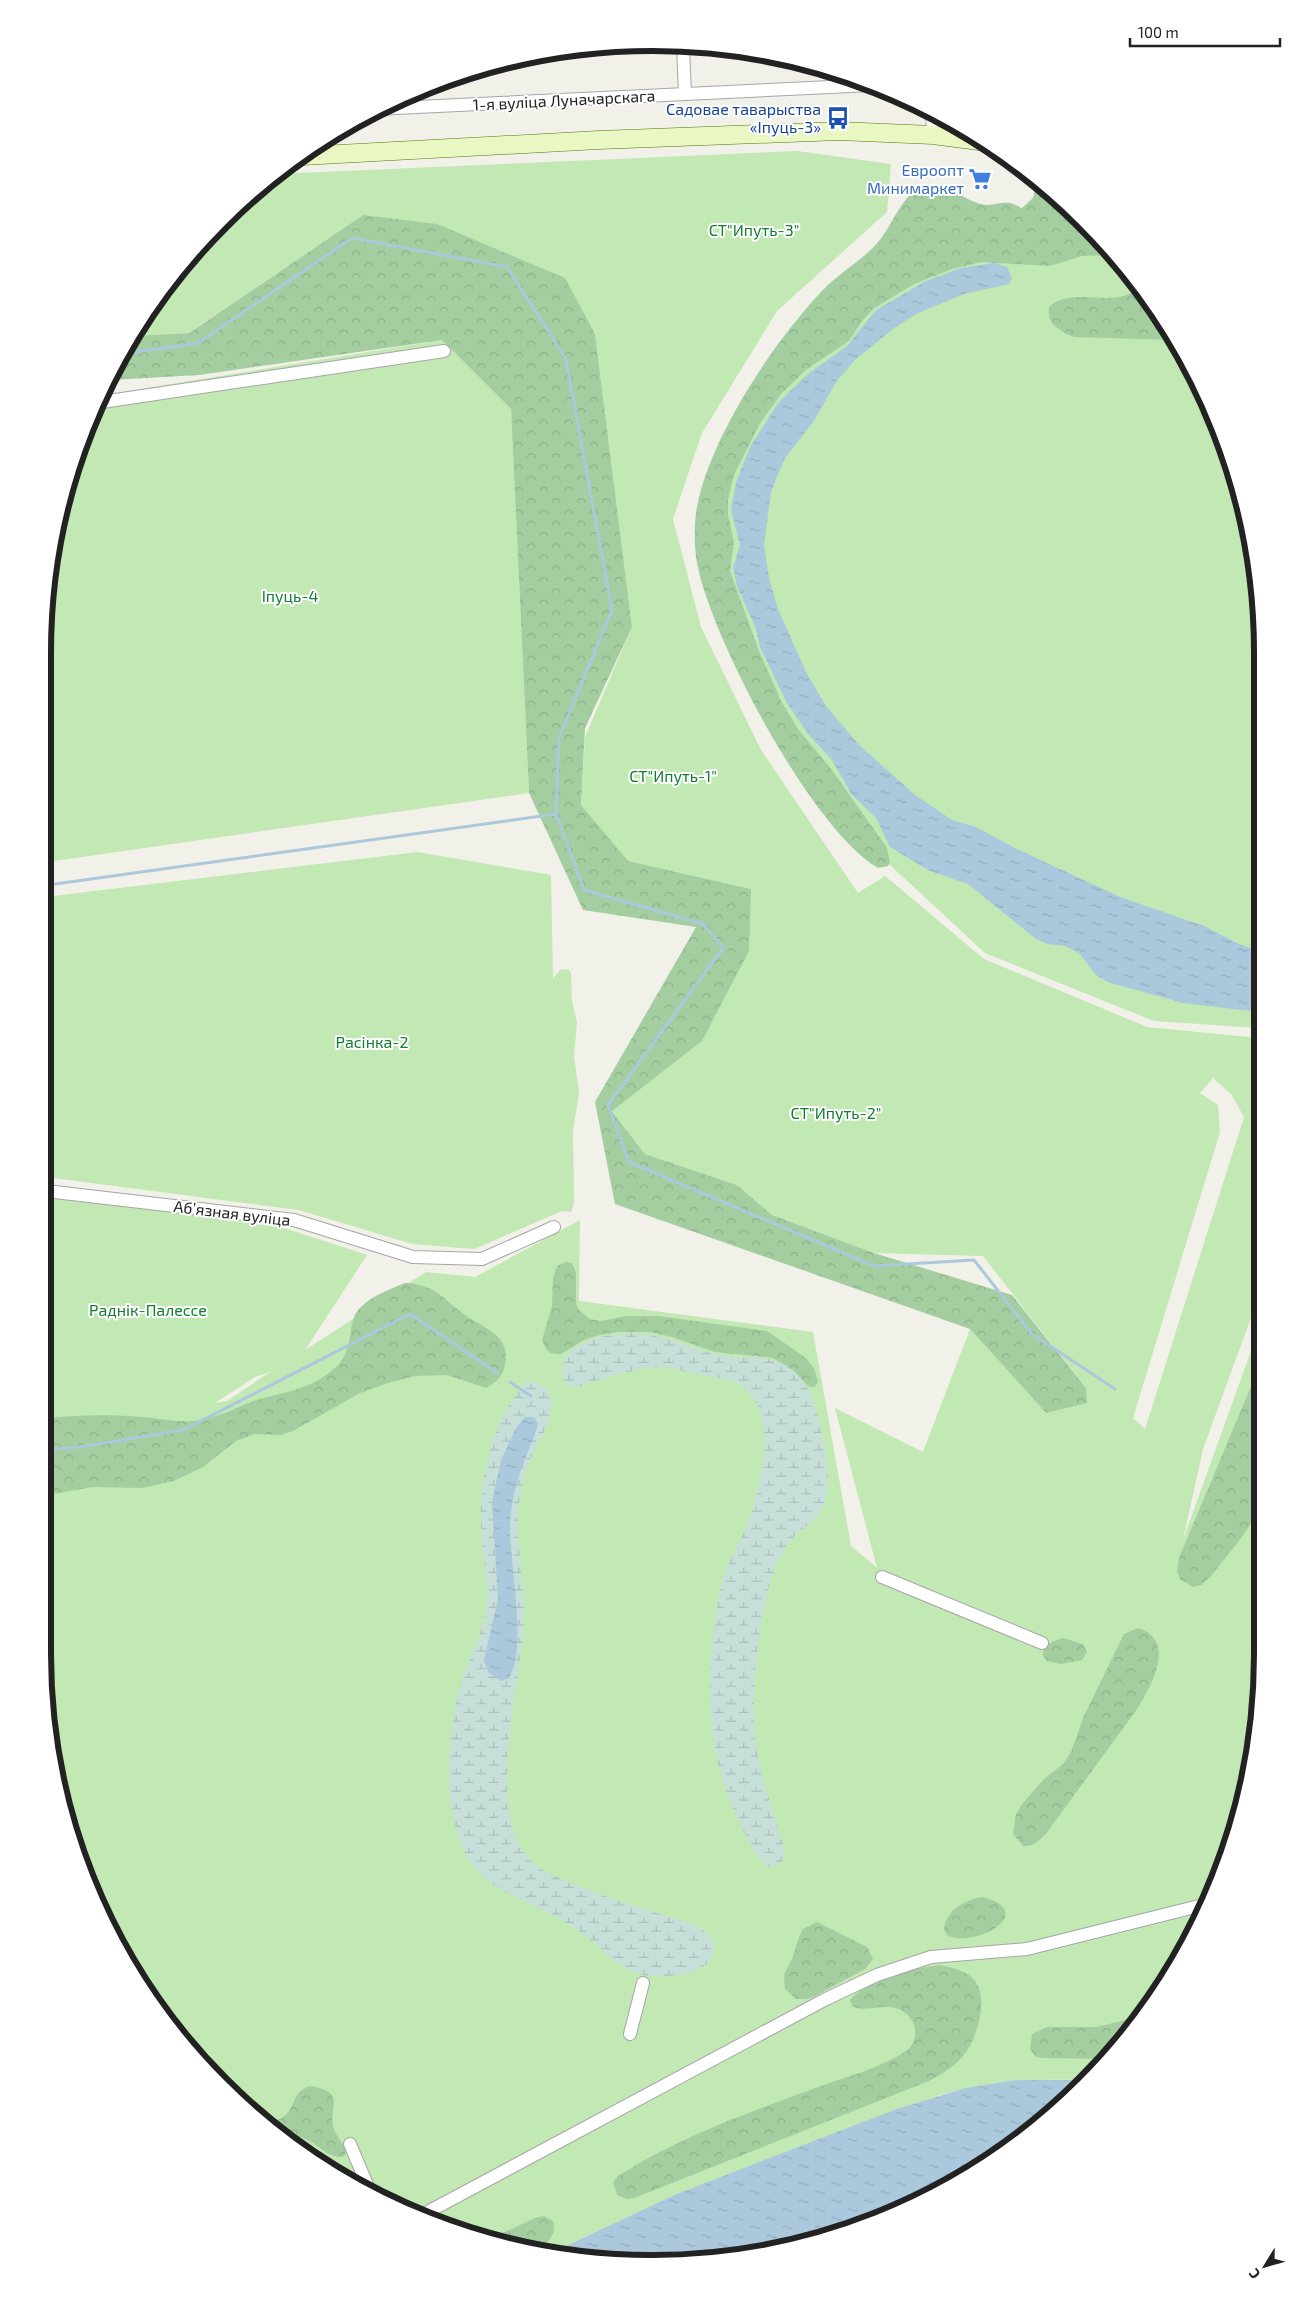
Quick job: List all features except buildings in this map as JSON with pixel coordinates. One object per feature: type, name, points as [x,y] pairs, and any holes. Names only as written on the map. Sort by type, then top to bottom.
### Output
[{"type":"street","points":[[683,53],[685,94]]},
{"type":"street","name":"1-я вуліца Луначарскага","points":[[413,101],[685,94],[854,86]]},
{"type":"street","points":[[932,121],[933,135]]},
{"type":"street","points":[[315,155],[779,132],[846,131],[933,135],[965,139]]},
{"type":"street","points":[[106,401],[444,351]]},
{"type":"street","name":"Абʼязная вуліца","points":[[51,1192],[294,1220],[413,1257],[482,1259],[554,1227]]},
{"type":"street","points":[[882,1577],[1042,1643]]},
{"type":"street","points":[[429,2211],[803,2012],[877,1975],[931,1957],[1027,1948],[1198,1906]]},
{"type":"street","points":[[630,2034],[643,1983]]},
{"type":"street","points":[[350,2144],[366,2181]]},
{"type":"green space","points":[[797,151],[891,164],[887,212],[777,311],[702,433],[673,519],[701,627],[761,750],[858,893],[885,876],[984,959],[1147,1027],[1254,1038],[1254,1309],[1203,1449],[1183,1540],[1254,1343],[1254,1654],[1249,1732],[1242,1771],[1222,1847],[1192,1919],[1173,1954],[1130,2020],[1077,2080],[995,2083],[940,2095],[674,2195],[562,2248],[497,2234],[459,2223],[422,2209],[352,2174],[286,2131],[227,2079],[175,2020],[132,1954],[113,1919],[83,1847],[63,1771],[56,1732],[51,1654],[51,1193],[284,1228],[367,1255],[305,1350],[426,1272],[475,1277],[580,1220],[579,1301],[813,1332],[851,1546],[877,1568],[835,1408],[923,1452],[970,1329],[1046,1413],[1086,1388],[983,1256],[874,1253],[772,1215],[737,1185],[645,1154],[612,1110],[702,1041],[751,889],[627,861],[581,805],[585,737],[632,627],[595,334],[363,215],[188,333],[142,335],[175,286],[200,256],[227,227],[288,173]],"holes":[[[1213,1078],[1231,1094],[1244,1117],[1145,1429],[1133,1418],[1220,1132],[1218,1105],[1200,1093]],[[270,1372],[227,1401],[215,1403],[255,1377]]]},
{"type":"green space","points":[[929,185],[944,188],[974,202],[988,205],[1009,203],[1022,208],[1033,198],[1035,188],[1078,227],[1104,255],[1082,256],[1050,266],[981,262],[952,269],[914,284],[873,309],[862,321],[849,341],[807,369],[781,394],[759,425],[734,475],[728,499],[728,515],[734,542],[730,571],[759,651],[781,701],[798,729],[832,770],[887,848],[890,862],[888,866],[878,868],[852,847],[824,815],[795,775],[743,682],[722,637],[706,596],[697,563],[695,521],[697,507],[704,480],[715,451],[746,391],[765,363],[784,336],[823,290],[879,241],[909,196],[921,187]]},
{"type":"green space","points":[[363,215],[437,224],[565,278],[595,334],[632,627],[585,728],[581,805],[628,861],[751,889],[749,951],[702,1041],[612,1111],[645,1154],[737,1185],[772,1215],[874,1253],[1012,1295],[1086,1388],[1087,1403],[1046,1413],[970,1329],[615,1204],[595,1102],[696,927],[583,910],[529,793],[511,409],[442,340],[199,375],[117,380],[142,335],[189,333]]},
{"type":"green space","points":[[1093,243],[1130,286],[1152,318],[1192,387],[1208,422],[1222,459],[1242,535],[1249,574],[1252,613],[1254,652],[1254,1028],[1154,1021],[985,953],[822,802],[715,588],[719,461],[906,245]]},
{"type":"green space","points":[[1133,291],[1165,340],[1074,337],[1055,326],[1050,318],[1049,307],[1059,301],[1082,297],[1118,297]]},
{"type":"green space","name":"Іпуць-4","points":[[442,340],[511,409],[529,793],[54,861],[51,858],[51,652],[56,574],[63,535],[83,459],[110,394]]},
{"type":"green space","name":"Расінка-2","points":[[418,852],[551,875],[553,979],[561,969],[569,970],[571,973],[572,1001],[577,1022],[574,1056],[579,1093],[573,1132],[574,1203],[571,1212],[562,1211],[474,1249],[412,1244],[299,1210],[51,1178],[51,896]]},
{"type":"green space","points":[[566,1262],[572,1263],[576,1272],[576,1302],[578,1309],[590,1319],[600,1321],[627,1316],[658,1316],[767,1331],[806,1358],[814,1368],[818,1382],[814,1387],[808,1386],[794,1371],[773,1358],[715,1352],[672,1337],[650,1332],[619,1332],[599,1335],[584,1340],[561,1354],[550,1353],[542,1340],[552,1306],[553,1278],[557,1266]]},
{"type":"green space","points":[[405,1283],[424,1286],[438,1293],[465,1315],[495,1334],[504,1346],[506,1355],[501,1376],[486,1388],[447,1375],[415,1376],[391,1382],[360,1393],[293,1431],[280,1435],[255,1434],[236,1441],[203,1467],[174,1481],[142,1488],[93,1487],[51,1494],[51,1418],[106,1415],[178,1421],[201,1420],[263,1398],[306,1386],[329,1373],[338,1365],[348,1348],[352,1323],[359,1309],[374,1297]]},
{"type":"green space","points":[[632,1333],[656,1336],[719,1355],[762,1358],[782,1363],[793,1370],[801,1379],[814,1402],[818,1415],[828,1466],[827,1491],[819,1513],[812,1522],[791,1540],[776,1565],[763,1613],[756,1666],[754,1723],[758,1757],[766,1791],[784,1848],[782,1861],[774,1866],[770,1867],[753,1849],[734,1810],[717,1756],[710,1702],[712,1646],[720,1590],[727,1567],[745,1530],[762,1472],[764,1429],[759,1409],[749,1393],[734,1381],[663,1367],[645,1368],[573,1388],[565,1383],[562,1372],[565,1360],[578,1346],[604,1336]]},
{"type":"green space","points":[[1254,1379],[1254,1516],[1239,1541],[1210,1577],[1201,1585],[1193,1587],[1180,1579],[1177,1571],[1179,1558]]},
{"type":"green space","points":[[535,1382],[546,1388],[551,1397],[551,1407],[549,1419],[527,1468],[519,1503],[518,1532],[524,1620],[508,1744],[507,1777],[509,1808],[515,1836],[529,1859],[540,1868],[580,1887],[689,1923],[704,1931],[713,1944],[714,1956],[699,1969],[691,1972],[660,1977],[643,1975],[629,1970],[565,1922],[505,1892],[492,1883],[469,1860],[455,1826],[449,1783],[449,1761],[454,1716],[463,1677],[482,1627],[487,1600],[481,1528],[482,1490],[485,1471],[496,1433],[504,1415],[513,1399],[525,1384]]},
{"type":"green space","points":[[1138,1628],[1150,1634],[1157,1644],[1159,1654],[1157,1667],[1147,1691],[1135,1712],[1045,1835],[1033,1845],[1023,1846],[1013,1834],[1016,1814],[1044,1779],[1063,1764],[1071,1752],[1084,1716],[1124,1634]]},
{"type":"green space","points":[[1063,1638],[1083,1644],[1087,1652],[1082,1660],[1061,1664],[1047,1661],[1043,1656],[1046,1646]]},
{"type":"green space","points":[[982,1897],[999,1903],[1005,1911],[1004,1919],[997,1927],[972,1937],[959,1938],[947,1935],[944,1929],[948,1916],[952,1911],[963,1903]]},
{"type":"green space","points":[[817,1922],[867,1947],[873,1959],[865,1969],[813,1997],[796,1999],[785,1989],[784,1974],[792,1959],[803,1929]]},
{"type":"green space","points":[[940,1965],[959,1970],[972,1977],[979,1988],[981,1998],[980,2019],[973,2040],[963,2056],[948,2070],[929,2081],[634,2198],[627,2199],[617,2195],[613,2182],[617,2177],[686,2139],[736,2118],[871,2069],[908,2050],[912,2045],[915,2032],[913,2022],[907,2015],[898,2009],[889,2007],[857,2008],[852,2006],[850,2000],[868,1986],[880,1980],[905,1972]]},
{"type":"green space","points":[[1131,2019],[1097,2059],[1042,2058],[1036,2057],[1030,2049],[1032,2034],[1047,2027],[1096,2027]]},
{"type":"green space","points":[[309,2086],[329,2092],[333,2096],[334,2129],[346,2149],[345,2156],[331,2155],[310,2141],[295,2137],[274,2121],[285,2116],[302,2090]]},
{"type":"green space","points":[[544,2216],[553,2221],[552,2236],[544,2245],[500,2235],[535,2218]]},
{"type":"water","points":[[994,263],[1007,267],[1012,278],[1009,284],[964,294],[916,314],[893,329],[855,360],[836,382],[814,421],[785,458],[771,492],[764,545],[769,578],[778,609],[807,674],[826,706],[858,744],[915,795],[952,820],[976,827],[1015,848],[1120,897],[1204,926],[1239,944],[1254,949],[1254,1011],[1183,1003],[1107,982],[1095,974],[1079,953],[1065,946],[1048,944],[1036,939],[968,884],[928,870],[890,847],[876,818],[852,795],[832,760],[808,734],[787,703],[760,647],[756,629],[737,586],[733,568],[740,545],[731,510],[736,482],[750,447],[778,403],[809,373],[846,347],[876,310],[926,281],[961,268]]},
{"type":"water","points":[[525,1417],[533,1417],[538,1423],[516,1485],[511,1509],[510,1540],[516,1604],[517,1646],[509,1678],[501,1681],[488,1672],[484,1660],[498,1599],[492,1502],[501,1460],[516,1428]]},
{"type":"water","points":[[1016,2080],[1077,2080],[1019,2131],[987,2153],[918,2193],[846,2223],[770,2243],[731,2250],[652,2255],[562,2248],[674,2195],[894,2110],[965,2088]]},
{"type":"waterway","points":[[132,353],[198,343],[352,238],[507,267],[566,359],[612,610],[559,738],[556,814],[584,890],[703,924],[723,948],[608,1105],[629,1162],[874,1266],[974,1260],[1032,1334],[1115,1389]]},
{"type":"waterway","points":[[51,883],[55,884],[556,814]]},
{"type":"waterway","points":[[51,1450],[80,1447],[183,1430],[410,1314],[498,1373]]},
{"type":"waterway","points":[[510,1382],[531,1396]]},
{"type":"place","name":"Садовае таварыства «Іпуць-3»","points":[[838,118]]},
{"type":"place","name":"Евроопт Минимаркет","points":[[980,179]]},
{"type":"park label","name":"СТ\"Ипуть-3\"","points":[[754,230]]},
{"type":"park label","name":"СТ\"Ипуть-1\"","points":[[673,776]]},
{"type":"park label","name":"СТ\"Ипуть-2\"","points":[[836,1113]]},
{"type":"park label","name":"Раднік-Палессе","points":[[148,1310]]}]
